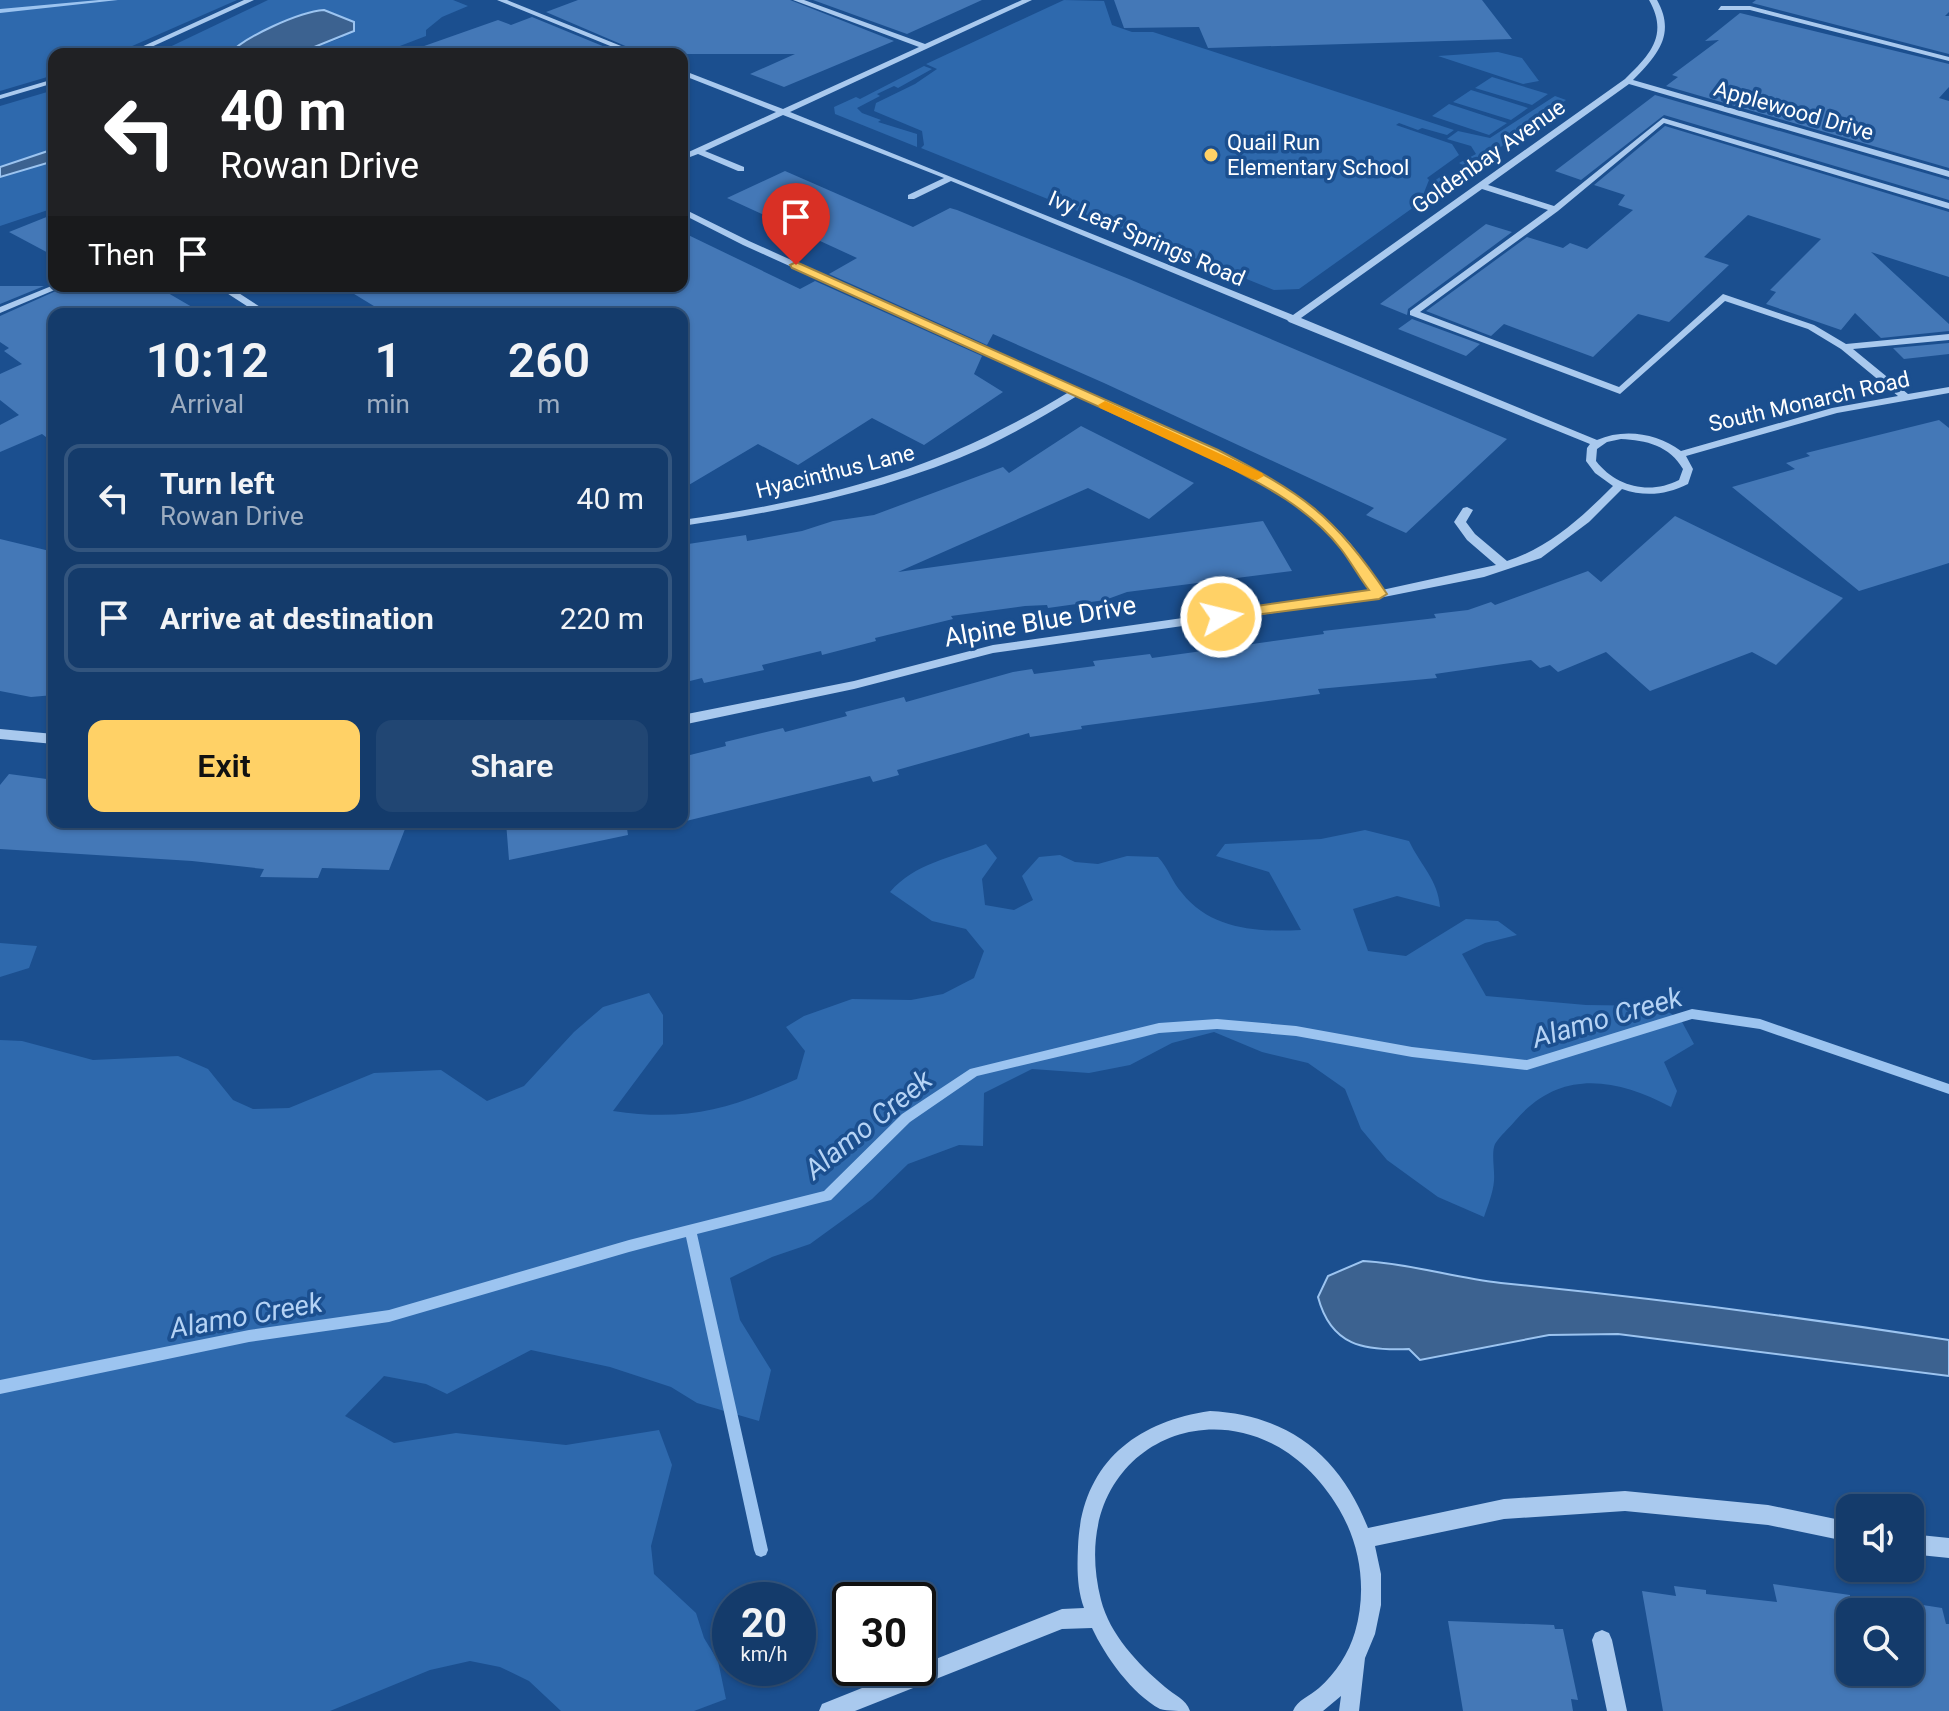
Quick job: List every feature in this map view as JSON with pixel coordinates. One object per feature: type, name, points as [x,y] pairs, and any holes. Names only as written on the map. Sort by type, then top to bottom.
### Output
[{"type":"street","points":[[143,48],[250,0]]},
{"type":"street","points":[[501,0],[622,48]]},
{"type":"street","points":[[797,0],[925,47]]},
{"type":"street","points":[[688,155],[1028,0]]},
{"type":"street","name":"Goldenbay Avenue","points":[[1292,320],[1628,81],[1650,60],[1662,36],[1663,22],[1653,0]]},
{"type":"street","points":[[1721,8],[1750,8],[1949,59]]},
{"type":"street","name":"Ivy Leaf Springs Road","points":[[688,74],[951,178],[1596,443]]},
{"type":"street","name":"Applewood Drive","points":[[1628,81],[1949,174]]},
{"type":"street","points":[[0,97],[48,83]]},
{"type":"street","points":[[1905,397],[1844,347],[1811,327],[1723,297],[1620,391],[1413,313],[1555,209],[1663,120],[1949,206]]},
{"type":"street","points":[[698,151],[741,169]]},
{"type":"street","points":[[911,197],[951,178]]},
{"type":"street","points":[[1480,185],[1555,209]]},
{"type":"street","points":[[688,214],[1213,453],[1280,488],[1315,514],[1345,544],[1379,594]]},
{"type":"street","points":[[0,310],[48,290]]},
{"type":"street","points":[[231,292],[256,308]]},
{"type":"street","points":[[1844,347],[1949,337]]},
{"type":"street","name":"South Monarch Road","points":[[1679,455],[1836,410],[1949,390]]},
{"type":"street","name":"Hyacinthus Lane","points":[[688,522],[800,504],[916,473],[1035,417],[1076,392]]},
{"type":"street","name":"South Monarch Road","points":[[1596,443],[1611,437],[1631,436],[1663,445],[1679,455],[1688,469],[1684,482],[1677,486],[1645,491],[1620,485]]},
{"type":"street","points":[[1596,443],[1590,454],[1591,461],[1601,474],[1620,485]]},
{"type":"street","name":"Alpine Blue Drive","points":[[688,719],[854,685],[993,649],[1379,594],[1506,567],[1537,555],[1585,520],[1620,485]]},
{"type":"street","points":[[1467,510],[1460,522],[1471,537],[1506,567]]},
{"type":"street","points":[[0,734],[48,738]]},
{"type":"street","points":[[1180,1711],[1147,1690],[1118,1657],[1097,1618],[1086,1566],[1090,1516],[1109,1474],[1139,1442],[1178,1422],[1222,1418],[1267,1429],[1308,1455],[1341,1492],[1364,1539],[1372,1580],[1369,1622],[1356,1660],[1349,1711]]},
{"type":"street","points":[[1364,1539],[1504,1509],[1625,1501],[1768,1515],[1836,1529]]},
{"type":"street","points":[[1924,1545],[1949,1548]]},
{"type":"street","points":[[829,1711],[1062,1619],[1097,1618]]},
{"type":"street","points":[[1602,1640],[1617,1711]]},
{"type":"street","points":[[1303,1711],[1324,1700],[1356,1660]]},
{"type":"shaded area","points":[[0,0],[237,0],[128,48],[48,48],[48,77],[0,91]]},
{"type":"shaded area","points":[[268,0],[453,0],[468,6],[442,17],[426,30],[426,36],[395,48],[314,48],[341,38],[354,22],[333,13],[310,12],[250,39],[237,48],[168,48]]},
{"type":"shaded area","name":"Quail Run Elementary School","points":[[1064,0],[1104,1],[1112,25],[1132,32],[1153,32],[1454,130],[1447,135],[1399,123],[1396,125],[1452,144],[1459,155],[1427,178],[1429,180],[1423,195],[1428,197],[1299,289],[1274,290],[921,148],[924,145],[922,131],[874,111],[876,103],[937,69],[926,64]]},
{"type":"shaded area","points":[[324,10],[354,22],[354,31],[312,48],[236,48],[274,26]]},
{"type":"shaded area","points":[[1498,52],[1522,58],[1539,81],[1523,84],[1438,56]]},
{"type":"shaded area","points":[[924,66],[932,69],[898,88],[894,86],[877,94],[880,96],[857,108],[881,120],[878,122],[917,134],[917,147],[835,114],[834,107],[856,97],[860,99]]},
{"type":"shaded area","points":[[1492,77],[1548,94],[1532,105],[1475,88]]},
{"type":"shaded area","points":[[1471,90],[1528,108],[1511,120],[1453,102]]},
{"type":"shaded area","points":[[48,92],[48,151],[0,167],[0,106]]},
{"type":"shaded area","points":[[1555,96],[1566,100],[1433,196],[1429,195],[1433,182],[1444,174],[1451,176],[1465,166],[1459,163],[1476,154],[1471,146],[1447,139],[1458,131],[1490,138]]},
{"type":"shaded area","points":[[1449,104],[1507,123],[1489,135],[1432,116]]},
{"type":"shaded area","points":[[48,151],[48,163],[0,177],[0,167]]},
{"type":"shaded area","points":[[48,163],[48,210],[0,226],[0,177]]},
{"type":"shaded area","points":[[1365,830],[1409,841],[1439,897],[1440,907],[1397,896],[1353,909],[1368,951],[1406,956],[1466,919],[1498,921],[1517,935],[1485,943],[1462,954],[1486,996],[1586,1005],[1659,1006],[1681,1020],[1694,1044],[1664,1062],[1677,1091],[1671,1107],[1650,1097],[1609,1085],[1589,1083],[1551,1092],[1532,1104],[1495,1144],[1493,1186],[1484,1217],[1438,1197],[1387,1160],[1361,1129],[1345,1089],[1308,1063],[1262,1052],[1214,1032],[1172,1043],[1130,1065],[1089,1073],[1032,1069],[984,1093],[983,1146],[959,1145],[908,1164],[872,1199],[810,1244],[772,1257],[730,1278],[740,1320],[771,1370],[759,1421],[697,1403],[671,1387],[610,1367],[531,1350],[447,1394],[426,1384],[384,1376],[345,1416],[394,1443],[456,1433],[566,1445],[659,1430],[672,1465],[651,1546],[654,1574],[696,1613],[712,1651],[712,1686],[723,1686],[726,1699],[694,1711],[561,1711],[529,1681],[500,1667],[470,1661],[430,1670],[330,1711],[0,1711],[0,1040],[22,1041],[93,1060],[178,1056],[208,1069],[233,1100],[253,1109],[289,1108],[374,1073],[441,1070],[487,1101],[524,1086],[574,1032],[603,1007],[649,993],[663,1015],[663,1044],[613,1111],[686,1114],[729,1105],[797,1079],[805,1051],[786,1027],[804,1016],[852,999],[911,1000],[943,994],[974,978],[984,951],[966,929],[932,921],[890,892],[911,874],[934,862],[986,844],[997,858],[982,879],[985,905],[1014,910],[1033,900],[1022,876],[1039,857],[1060,855],[1075,862],[1098,864],[1127,856],[1158,857],[1182,893],[1207,915],[1252,929],[1301,930],[1269,872],[1216,856],[1225,844],[1321,839]]},
{"type":"shaded area","points":[[0,943],[37,946],[29,968],[0,977]]},
{"type":"shaded area","points":[[1363,1261],[1483,1281],[1725,1308],[1949,1340],[1949,1376],[1618,1334],[1549,1335],[1420,1360],[1409,1349],[1378,1349],[1352,1342],[1331,1326],[1318,1297],[1328,1276]]},
{"type":"building","points":[[578,0],[790,0],[894,41],[784,87],[750,74],[795,54],[688,54],[688,48],[630,48],[546,12]]},
{"type":"building","points":[[813,0],[982,0],[907,34]]},
{"type":"building","points":[[1114,0],[1482,0],[1512,39],[1208,48],[1199,27],[1124,28]]},
{"type":"building","points":[[1756,0],[1949,0],[1949,12],[1945,16],[1949,16],[1949,54],[1752,3]]},
{"type":"building","points":[[1740,13],[1949,64],[1949,87],[1939,98],[1949,101],[1949,168],[1666,86],[1678,77],[1672,75],[1719,40],[1705,41]]},
{"type":"building","points":[[532,17],[607,48],[419,48],[498,20],[511,25]]},
{"type":"building","points":[[1655,95],[1949,180],[1949,200],[1664,115],[1581,180],[1555,171]]},
{"type":"building","points":[[1665,126],[1949,212],[1949,277],[1871,252],[1949,324],[1949,331],[1881,338],[1855,313],[1841,330],[1766,304],[1776,292],[1770,290],[1821,239],[1748,215],[1704,257],[1729,265],[1669,322],[1638,314],[1593,357],[1504,324],[1491,336],[1426,311],[1527,237],[1563,248],[1570,243],[1587,249],[1633,210],[1618,205],[1625,195],[1594,185]]},
{"type":"building","points":[[785,171],[913,227],[950,208],[957,210],[1129,279],[1507,439],[1406,533],[1366,515],[1374,508],[1104,383],[993,334],[987,345],[829,274],[857,258],[727,198]]},
{"type":"building","points":[[48,216],[48,253],[9,232]]},
{"type":"building","points":[[1486,224],[1512,232],[1408,309],[1407,315],[1380,304]]},
{"type":"building","points":[[688,235],[800,289],[815,281],[982,356],[974,374],[1003,392],[924,445],[872,418],[798,465],[758,444],[688,485],[688,308],[377,308],[351,292],[688,292]]},
{"type":"building","points":[[0,286],[44,286],[0,304]]},
{"type":"building","points":[[54,292],[166,292],[194,308],[48,308],[48,438],[42,434],[0,452],[0,425],[19,415],[0,400],[0,374],[22,364],[4,351],[9,348],[0,342],[0,316]]},
{"type":"building","points":[[1412,319],[1480,344],[1466,356],[1398,329]]},
{"type":"building","points":[[1949,343],[1949,354],[1904,359],[1893,348]]},
{"type":"building","points":[[1939,420],[1949,428],[1949,563],[1859,591],[1732,487],[1795,469],[1786,463],[1810,456],[1806,453]]},
{"type":"building","points":[[1081,426],[1194,483],[1149,519],[1088,488],[898,572],[1263,521],[1292,571],[1127,592],[1105,600],[1048,608],[1047,605],[1025,606],[951,616],[953,619],[822,655],[821,651],[762,665],[764,670],[704,683],[702,678],[688,682],[688,544],[746,535],[747,541],[802,531],[833,521],[874,515],[1003,467],[1009,473]]},
{"type":"building","points":[[1675,516],[1843,598],[1776,665],[1752,652],[1650,691],[1606,652],[1558,672],[1550,665],[1540,668],[1531,660],[1435,674],[1437,678],[1318,689],[1320,694],[1081,726],[1082,729],[1030,737],[1029,733],[897,770],[899,775],[873,782],[870,776],[688,821],[688,756],[726,746],[725,742],[783,728],[785,732],[847,716],[845,712],[904,697],[906,702],[1013,672],[1032,669],[1034,674],[1095,666],[1093,661],[1150,654],[1152,658],[1324,634],[1323,631],[1436,618],[1434,614],[1468,610],[1491,602],[1495,605],[1588,571],[1601,582]]},
{"type":"building","points":[[0,539],[48,551],[48,696],[31,697],[0,691]]},
{"type":"building","points":[[9,774],[48,779],[48,828],[405,829],[389,870],[322,868],[318,878],[260,877],[264,869],[192,861],[0,849],[0,785]]},
{"type":"building","points":[[506,828],[627,828],[628,835],[509,860]]},
{"type":"building","points":[[1773,1584],[1850,1595],[1850,1598],[1836,1598],[1836,1686],[1924,1686],[1924,1605],[1942,1608],[1946,1624],[1949,1624],[1949,1711],[1663,1711],[1642,1591],[1676,1596],[1674,1586],[1706,1590],[1706,1594],[1777,1602]]},
{"type":"building","points":[[1448,1621],[1554,1625],[1555,1629],[1563,1629],[1578,1700],[1571,1699],[1573,1711],[1463,1711]]},
{"type":"waterway","points":[[0,11],[115,0]]},
{"type":"waterway","name":"Alamo Creek","points":[[690,1231],[827,1196],[906,1118],[974,1072],[1159,1028],[1217,1024],[1296,1031],[1412,1052],[1527,1065],[1692,1014],[1760,1024],[1949,1089]]},
{"type":"waterway","name":"Alamo Creek","points":[[0,1387],[249,1336],[389,1316],[690,1231]]},
{"type":"waterway","points":[[690,1231],[761,1550]]},
{"type":"slow traffic","points":[[1105,405],[1257,476]]},
{"type":"place","name":"Quail Run Elementary School","points":[[1211,155]]},
{"type":"route","points":[[796,265],[1213,453],[1280,488],[1315,514],[1345,544],[1379,594],[1221,617]]}]
